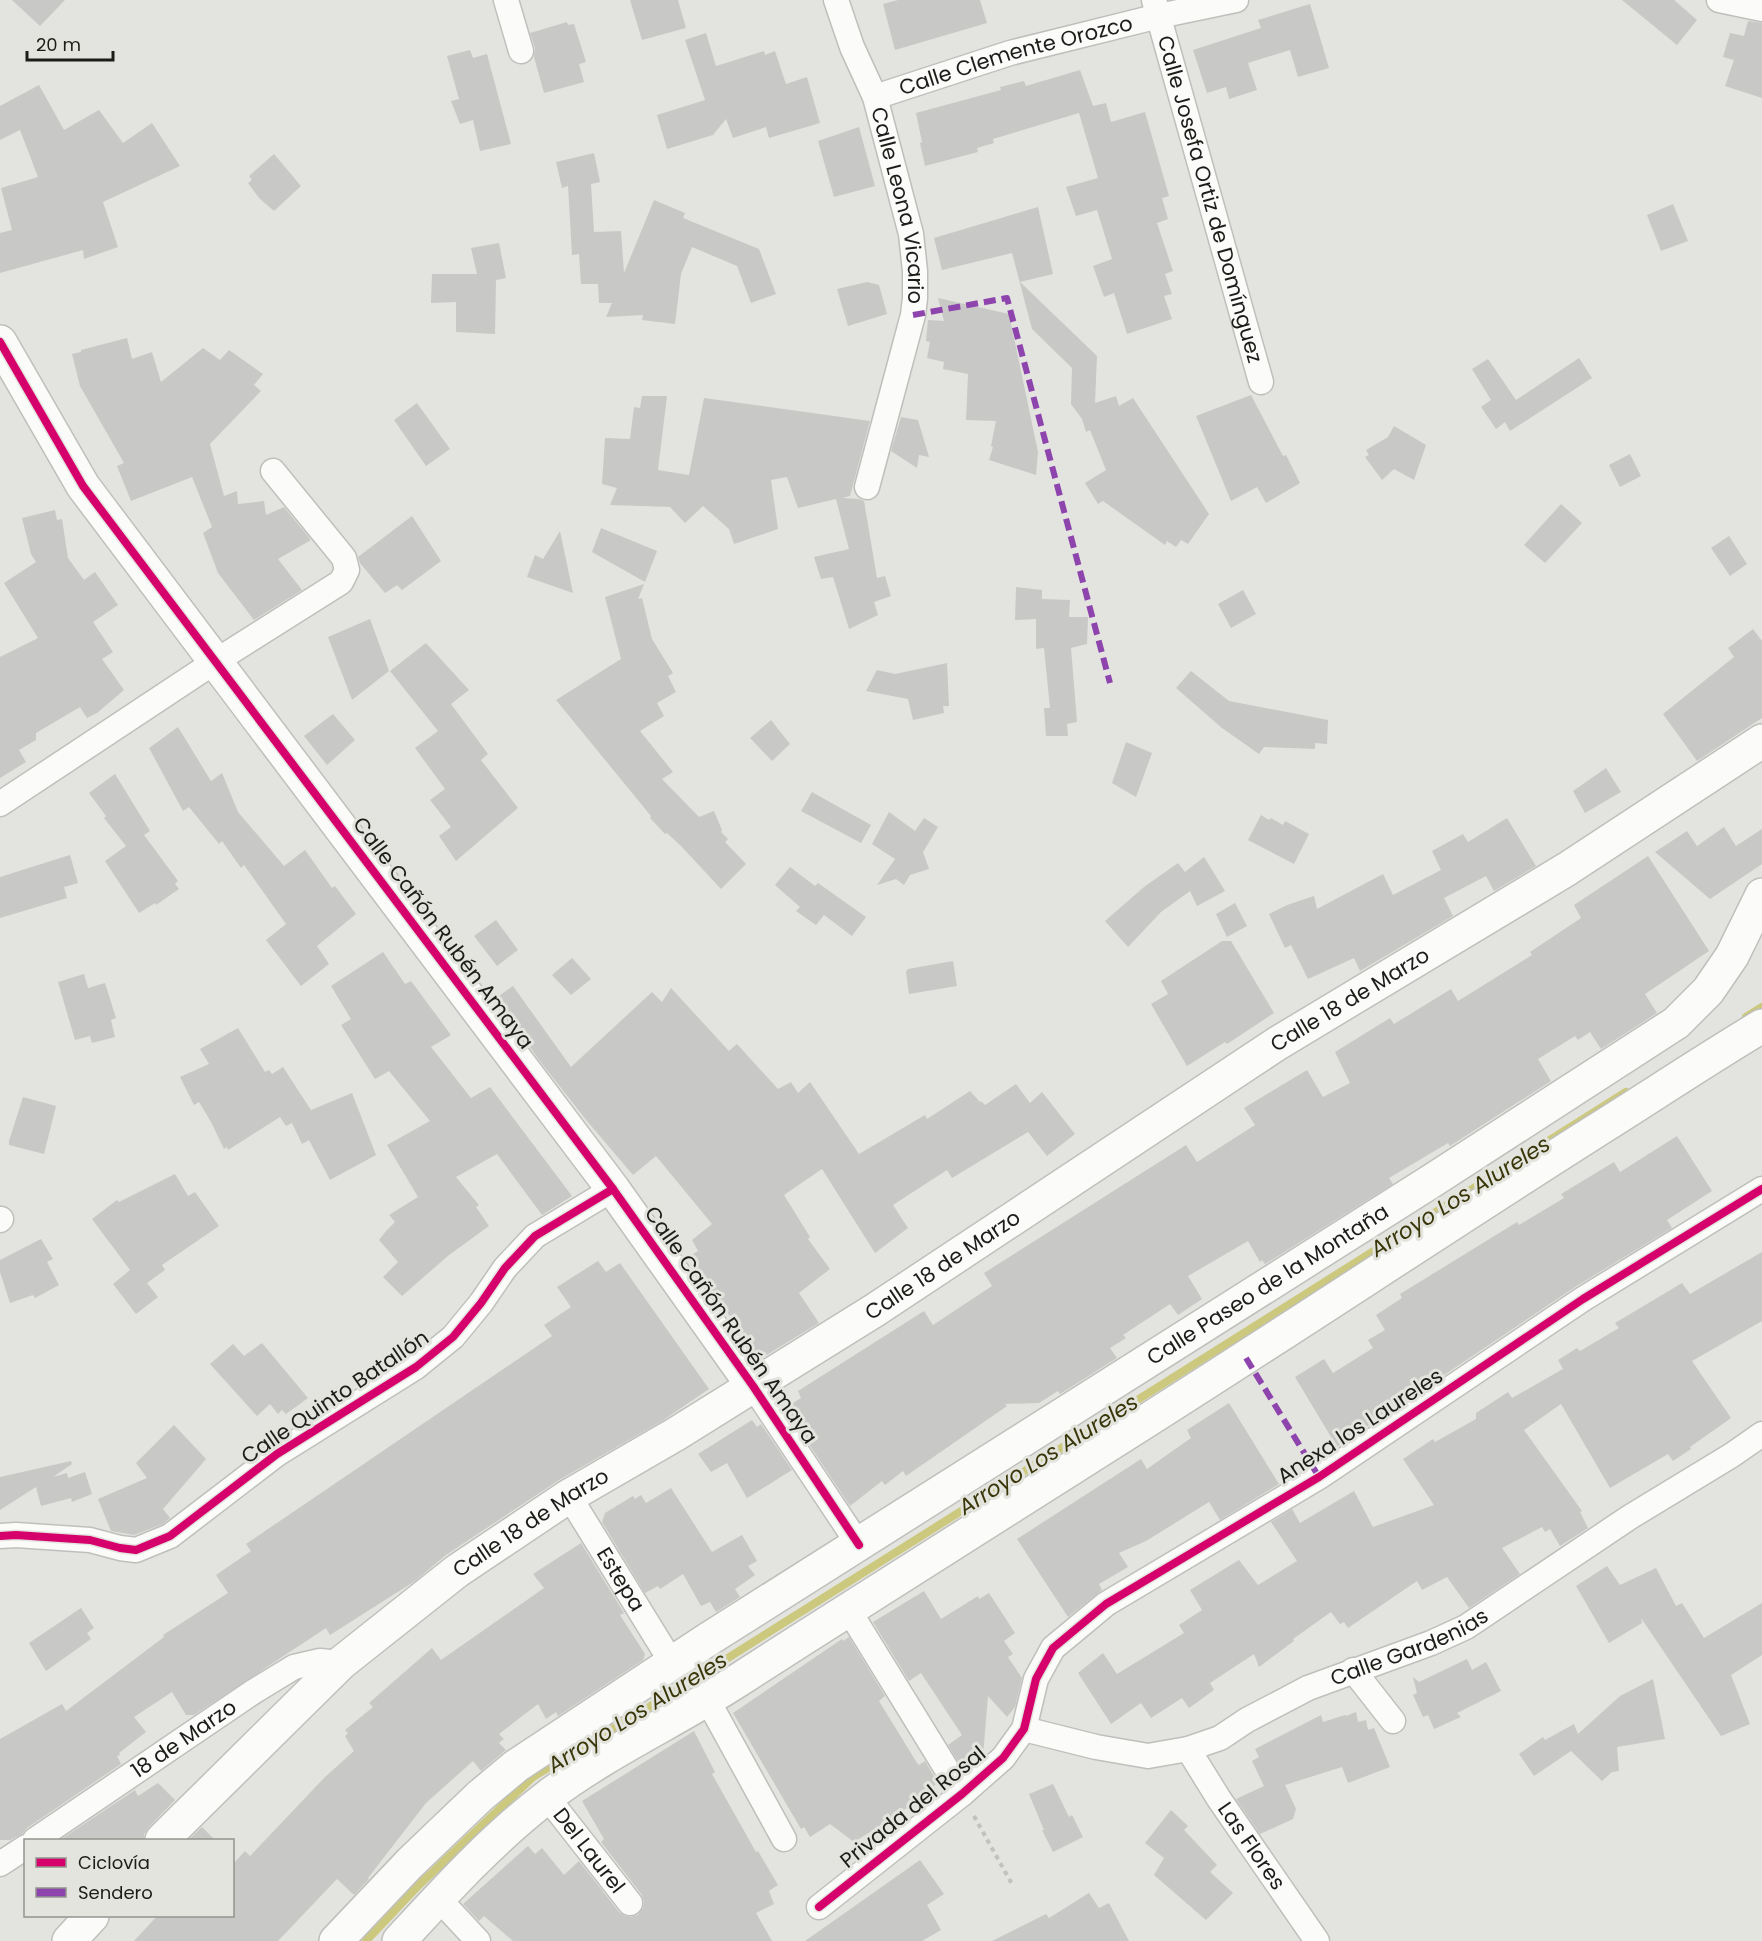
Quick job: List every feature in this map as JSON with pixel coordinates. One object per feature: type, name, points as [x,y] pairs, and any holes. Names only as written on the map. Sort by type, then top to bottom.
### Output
[{"type":"main road","name":"Calle Cañón Rubén Amaya","points":[[0,342],[83,486],[613,1189],[753,1386]]},
{"type":"main road","name":"Calle 18 de Marzo","points":[[163,1839],[341,1663],[457,1571],[569,1496],[676,1434],[875,1310],[1278,1043],[1568,869],[1762,741]]},
{"type":"main road","name":"Calle Paseo de la Montaña","points":[[336,1941],[410,1863],[480,1796],[516,1766],[672,1663],[1676,1023],[1708,991],[1732,956],[1762,895]]},
{"type":"main road","points":[[399,1941],[489,1847],[547,1797],[594,1766],[707,1699],[1246,1358],[1706,1059],[1762,1026]]},
{"type":"street","points":[[506,0],[521,51]]},
{"type":"street","name":"Calle Leona Vicario","points":[[836,0],[852,47],[875,97],[911,234],[915,271],[913,315],[867,487]]},
{"type":"street","name":"Calle Clemente Orozco","points":[[875,97],[1156,8],[1236,0]]},
{"type":"street","points":[[1719,0],[1762,9]]},
{"type":"street","name":"Calle Josefa Ortiz de Domínguez","points":[[1156,8],[1261,382]]},
{"type":"street","points":[[0,804],[216,661],[341,582],[347,570],[344,558],[273,471]]},
{"type":"street","name":"Calle Quinto Batallón","points":[[0,1536],[90,1540],[136,1550],[170,1536],[277,1454],[416,1367],[453,1337],[481,1304],[506,1268],[535,1236],[613,1189]]},
{"type":"street","name":"Anexa los Laureles","points":[[1024,1730],[1036,1679],[1053,1648],[1106,1604],[1319,1477],[1583,1299],[1762,1189]]},
{"type":"street","name":"Calle Cañón Rubén Amaya","points":[[753,1386],[859,1545]]},
{"type":"street","name":"Calle Gardenias","points":[[1024,1730],[1096,1747],[1148,1756],[1188,1749],[1220,1738],[1277,1703],[1353,1670],[1431,1643],[1466,1627],[1630,1517],[1732,1455],[1762,1434]]},
{"type":"street","name":"Estepa","points":[[569,1496],[672,1663]]},
{"type":"street","points":[[848,1609],[962,1794]]},
{"type":"street","name":"18 de Marzo","points":[[36,1839],[253,1692],[294,1667],[320,1661],[341,1663]]},
{"type":"street","points":[[1353,1670],[1393,1721]]},
{"type":"street","points":[[707,1699],[784,1839]]},
{"type":"street","name":"Privada del Rosal","points":[[819,1907],[962,1794],[1003,1758],[1024,1730]]},
{"type":"street","name":"Las Flores","points":[[1188,1749],[1218,1798],[1317,1941]]},
{"type":"street","name":"Del Laurel","points":[[547,1797],[630,1903]]},
{"type":"street","points":[[0,1864],[24,1848]]},
{"type":"street","points":[[438,1898],[478,1941]]},
{"type":"path","points":[[962,1794],[1013,1886]]},
{"type":"building","points":[[12,0],[65,0],[40,26]]},
{"type":"building","points":[[630,0],[678,0],[686,28],[642,40]]},
{"type":"building","points":[[898,0],[980,0],[987,23],[895,50],[883,4]]},
{"type":"building","points":[[1622,0],[1674,0],[1697,20],[1677,45]]},
{"type":"building","points":[[1310,4],[1329,68],[1298,77],[1290,50],[1248,63],[1257,90],[1229,99],[1226,87],[1207,93],[1193,50],[1261,28],[1258,20]]},
{"type":"building","points":[[1748,21],[1762,23],[1762,98],[1725,86],[1734,60],[1723,57],[1730,33],[1744,36]]},
{"type":"building","points":[[567,22],[568,25],[574,24],[586,62],[579,64],[584,82],[544,93],[530,33]]},
{"type":"building","points":[[706,33],[716,66],[764,51],[765,55],[775,51],[786,84],[807,77],[820,123],[769,138],[766,127],[733,138],[726,119],[713,135],[667,149],[657,115],[705,100],[685,40]]},
{"type":"building","points":[[470,50],[473,58],[487,54],[511,144],[480,151],[473,120],[460,124],[451,101],[459,99],[447,56]]},
{"type":"building","points":[[1080,70],[1093,106],[1106,103],[1111,122],[1145,112],[1169,196],[1162,198],[1168,219],[1157,223],[1173,271],[1165,274],[1172,294],[1164,296],[1172,319],[1127,334],[1114,293],[1104,297],[1093,266],[1112,259],[1097,210],[1076,216],[1066,187],[1098,178],[1079,113],[993,139],[994,143],[977,148],[978,152],[925,166],[920,143],[922,142],[916,113],[1001,90],[1000,87],[1024,81],[1026,86]]},
{"type":"building","points":[[39,85],[64,130],[99,110],[123,143],[152,123],[180,166],[103,202],[118,247],[84,259],[83,250],[0,273],[0,233],[12,230],[1,188],[38,177],[20,130],[0,140],[0,106]]},
{"type":"building","points":[[859,127],[875,186],[834,197],[818,141]]},
{"type":"building","points":[[594,153],[600,182],[591,184],[594,232],[621,231],[624,273],[654,200],[685,213],[683,218],[759,249],[776,294],[751,303],[737,266],[692,247],[681,274],[675,324],[642,320],[643,315],[606,317],[612,303],[599,303],[598,284],[581,284],[579,254],[572,255],[568,186],[562,188],[556,162]]},
{"type":"building","points":[[274,154],[301,186],[274,211],[259,198],[248,183],[252,180],[249,176]]},
{"type":"building","points":[[1673,204],[1688,241],[1661,251],[1647,215]]},
{"type":"building","points":[[1038,207],[1053,274],[1020,282],[1097,356],[1095,403],[1116,396],[1119,406],[1133,398],[1209,514],[1188,544],[1181,540],[1176,547],[1167,541],[1165,545],[1103,501],[1098,504],[1085,483],[1106,470],[1090,430],[1086,432],[1082,419],[1071,404],[1072,368],[1032,329],[1012,253],[942,270],[934,238]]},
{"type":"building","points":[[499,243],[506,278],[496,280],[495,334],[456,332],[456,302],[431,303],[432,274],[477,274],[471,248]]},
{"type":"building","points":[[867,282],[879,285],[887,314],[848,326],[837,289]]},
{"type":"building","points":[[938,298],[1009,314],[1038,452],[1036,475],[989,460],[996,421],[966,420],[968,374],[943,369],[944,362],[927,358],[930,342],[926,341],[928,320],[944,321]]},
{"type":"building","points":[[127,338],[132,359],[152,352],[161,382],[203,348],[220,360],[229,350],[263,374],[254,385],[261,391],[210,444],[224,496],[237,491],[238,504],[264,501],[266,515],[284,507],[311,540],[278,559],[302,590],[254,620],[218,573],[203,533],[212,527],[192,477],[131,501],[117,466],[124,463],[80,386],[72,354]]},
{"type":"building","points":[[1579,358],[1592,378],[1510,431],[1505,422],[1496,429],[1481,407],[1491,400],[1472,369],[1488,359],[1516,400]]},
{"type":"building","points":[[1251,395],[1300,483],[1266,503],[1257,487],[1231,501],[1196,416]]},
{"type":"building","points":[[642,396],[667,396],[658,470],[689,475],[704,398],[870,421],[850,496],[842,498],[864,501],[877,578],[885,576],[891,596],[874,602],[878,615],[849,629],[833,577],[821,579],[814,557],[849,549],[836,499],[798,508],[787,477],[771,480],[778,529],[734,544],[729,529],[703,506],[685,523],[670,507],[610,505],[617,488],[602,484],[605,438],[630,439],[634,407],[640,408]]},
{"type":"building","points":[[417,403],[450,449],[426,466],[394,420]]},
{"type":"building","points":[[901,417],[918,420],[929,457],[919,455],[917,468],[891,451]]},
{"type":"building","points":[[1394,426],[1426,445],[1414,480],[1394,469],[1382,480],[1365,457],[1369,455],[1366,450],[1388,437]]},
{"type":"building","points":[[1630,454],[1641,476],[1620,487],[1609,465]]},
{"type":"building","points":[[1561,504],[1582,523],[1545,563],[1524,545]]},
{"type":"building","points":[[55,510],[57,520],[62,519],[68,558],[84,580],[95,572],[118,605],[93,622],[113,652],[102,659],[124,690],[97,713],[87,718],[80,707],[36,733],[36,740],[19,750],[26,762],[0,778],[0,657],[38,638],[4,583],[36,562],[31,554],[22,518]]},
{"type":"building","points":[[412,516],[441,561],[402,590],[397,585],[385,593],[360,563],[358,557]]},
{"type":"building","points":[[601,528],[657,551],[645,582],[592,552]]},
{"type":"building","points":[[560,531],[573,593],[527,577],[535,555],[543,559]]},
{"type":"building","points":[[1729,536],[1747,564],[1730,576],[1711,548]]},
{"type":"building","points":[[644,584],[638,599],[642,598],[652,639],[673,673],[668,676],[676,692],[657,703],[664,716],[640,731],[673,772],[662,779],[699,817],[714,811],[721,832],[728,839],[725,842],[746,864],[721,889],[681,846],[667,833],[665,834],[650,818],[651,816],[556,700],[621,659],[605,597]]},
{"type":"building","points":[[1016,587],[1042,590],[1042,599],[1070,600],[1069,617],[1088,617],[1087,644],[1071,648],[1077,722],[1067,724],[1068,736],[1046,736],[1044,708],[1050,708],[1044,648],[1036,649],[1036,619],[1015,620]]},
{"type":"building","points":[[1243,590],[1256,614],[1231,628],[1218,604]]},
{"type":"building","points":[[370,619],[389,671],[352,700],[328,637]]},
{"type":"building","points":[[1753,629],[1762,641],[1762,718],[1697,761],[1663,714],[1734,657],[1728,648]]},
{"type":"building","points":[[426,643],[469,690],[451,704],[488,754],[481,760],[518,808],[456,861],[439,836],[451,827],[430,800],[445,789],[415,748],[438,731],[390,671]]},
{"type":"building","points":[[947,663],[949,706],[943,706],[944,713],[913,720],[908,699],[866,691],[877,670],[895,674]]},
{"type":"building","points":[[1191,671],[1229,701],[1328,720],[1327,744],[1315,743],[1315,749],[1264,747],[1259,754],[1222,728],[1176,688]]},
{"type":"building","points":[[333,714],[355,740],[327,765],[304,736]]},
{"type":"building","points":[[771,720],[790,744],[772,761],[750,738]]},
{"type":"building","points":[[178,727],[211,781],[222,773],[238,812],[284,866],[305,850],[332,888],[335,886],[356,914],[317,946],[329,964],[301,986],[266,940],[286,924],[244,865],[241,868],[222,841],[219,844],[189,807],[183,811],[149,748]]},
{"type":"building","points":[[1126,742],[1152,753],[1136,797],[1112,783]]},
{"type":"building","points":[[1606,768],[1621,792],[1585,813],[1573,791]]},
{"type":"building","points":[[115,774],[150,831],[144,835],[178,881],[175,884],[179,889],[156,905],[155,903],[139,913],[105,861],[126,846],[104,818],[106,816],[89,793]]},
{"type":"building","points":[[812,792],[871,825],[861,843],[801,811]]},
{"type":"building","points":[[889,812],[915,831],[924,818],[938,827],[923,852],[929,869],[910,875],[904,885],[896,879],[877,885],[895,859],[872,844]]},
{"type":"building","points":[[1261,815],[1283,825],[1285,821],[1309,834],[1294,864],[1248,840]]},
{"type":"building","points":[[1507,818],[1536,866],[1494,891],[1486,876],[1444,898],[1453,916],[1360,971],[1354,958],[1308,979],[1291,945],[1285,948],[1269,914],[1314,896],[1317,909],[1383,874],[1393,895],[1441,870],[1432,851],[1463,834],[1468,842]]},
{"type":"building","points":[[1724,827],[1736,846],[1762,829],[1762,864],[1710,899],[1655,852],[1687,831],[1697,846]]},
{"type":"building","points":[[70,855],[78,883],[64,887],[67,898],[0,918],[0,877]]},
{"type":"building","points":[[1648,856],[1709,951],[1645,994],[1657,1013],[1601,1049],[1590,1032],[1578,1040],[1575,1036],[1538,1059],[1551,1081],[1450,1146],[1448,1143],[1389,1178],[1393,1184],[1265,1264],[1262,1260],[1260,1262],[1248,1241],[1188,1276],[1202,1299],[1178,1315],[1170,1304],[1123,1335],[1126,1338],[1110,1348],[1117,1358],[1060,1394],[1058,1391],[1039,1403],[1005,1404],[1007,1406],[906,1476],[903,1471],[885,1485],[882,1481],[850,1506],[785,1408],[801,1398],[798,1391],[924,1311],[933,1325],[992,1286],[984,1273],[1186,1145],[1197,1162],[1255,1125],[1244,1108],[1307,1070],[1323,1097],[1350,1083],[1335,1052],[1390,1018],[1394,1024],[1451,989],[1458,1001],[1532,955],[1530,952],[1581,918],[1574,905]]},
{"type":"building","points":[[1204,857],[1225,891],[1197,906],[1190,891],[1161,912],[1128,947],[1105,921],[1144,887],[1178,863],[1185,872]]},
{"type":"building","points":[[790,867],[815,886],[818,883],[866,917],[852,936],[824,915],[816,925],[796,911],[800,907],[775,885]]},
{"type":"building","points":[[1235,903],[1247,926],[1227,937],[1216,914]]},
{"type":"building","points":[[496,920],[518,950],[497,966],[474,936]]},
{"type":"building","points":[[1222,941],[1231,941],[1274,1013],[1227,1044],[1225,1042],[1187,1066],[1151,1004],[1168,994],[1161,981]]},
{"type":"building","points":[[383,952],[405,984],[411,981],[451,1035],[431,1047],[471,1098],[490,1087],[572,1196],[542,1215],[497,1154],[456,1177],[479,1205],[476,1207],[489,1226],[449,1255],[402,1296],[383,1277],[398,1262],[379,1240],[395,1222],[389,1215],[418,1197],[387,1145],[430,1121],[389,1071],[375,1079],[341,1025],[351,1019],[331,986]]},
{"type":"building","points":[[572,958],[591,979],[571,995],[552,975]]},
{"type":"building","points":[[953,961],[957,986],[909,994],[906,972],[908,969]]},
{"type":"building","points":[[84,974],[88,988],[105,983],[116,1018],[111,1020],[115,1037],[92,1043],[90,1036],[75,1040],[58,982]]},
{"type":"building","points":[[513,986],[571,1067],[652,992],[662,1002],[671,988],[729,1051],[737,1044],[778,1089],[791,1082],[798,1093],[810,1082],[859,1154],[925,1115],[927,1119],[970,1091],[985,1105],[1016,1084],[1030,1103],[1042,1092],[1075,1134],[1047,1156],[1028,1132],[952,1178],[947,1170],[893,1205],[908,1228],[875,1253],[822,1169],[784,1195],[810,1237],[808,1239],[830,1269],[799,1293],[819,1323],[760,1359],[688,1257],[698,1251],[692,1240],[712,1224],[656,1156],[633,1175],[587,1121],[539,1060],[496,998]]},
{"type":"building","points":[[238,1028],[265,1072],[269,1070],[272,1074],[283,1067],[311,1110],[352,1093],[376,1155],[330,1180],[309,1140],[302,1144],[292,1123],[286,1126],[280,1117],[228,1150],[227,1147],[224,1149],[199,1102],[194,1105],[180,1077],[209,1064],[200,1049]]},
{"type":"building","points":[[23,1097],[56,1106],[44,1154],[9,1145]]},
{"type":"building","points":[[1677,1136],[1712,1191],[1667,1220],[1672,1228],[1575,1287],[1337,1447],[1295,1377],[1324,1359],[1333,1373],[1373,1348],[1368,1340],[1385,1330],[1376,1315],[1402,1298],[1400,1294],[1517,1222],[1519,1225],[1564,1198],[1561,1194],[1614,1162],[1620,1172]]},
{"type":"building","points":[[175,1174],[188,1196],[195,1192],[219,1226],[162,1265],[165,1270],[147,1283],[158,1297],[136,1314],[113,1284],[130,1270],[92,1219],[117,1200],[119,1202]]},
{"type":"building","points":[[41,1239],[53,1259],[47,1262],[59,1285],[35,1298],[33,1295],[10,1303],[0,1272],[0,1260]]},
{"type":"building","points":[[1762,1252],[1762,1321],[1692,1361],[1731,1418],[1690,1447],[1691,1449],[1673,1461],[1668,1454],[1610,1488],[1561,1404],[1524,1430],[1582,1511],[1580,1512],[1588,1528],[1560,1546],[1550,1529],[1545,1532],[1542,1527],[1502,1548],[1520,1574],[1469,1608],[1447,1577],[1422,1590],[1417,1581],[1348,1628],[1344,1622],[1340,1624],[1331,1612],[1259,1667],[1254,1654],[1210,1683],[1214,1690],[1189,1708],[1182,1698],[1151,1718],[1141,1703],[1111,1724],[1078,1673],[1103,1653],[1117,1674],[1184,1633],[1179,1625],[1202,1610],[1190,1590],[1239,1560],[1258,1585],[1297,1561],[1271,1522],[1292,1509],[1300,1523],[1354,1491],[1373,1527],[1434,1505],[1403,1459],[1433,1439],[1435,1442],[1476,1419],[1476,1413],[1508,1392],[1512,1398],[1563,1369],[1558,1360],[1577,1348],[1580,1351],[1619,1328],[1615,1323],[1682,1283],[1690,1294]]},
{"type":"building","points":[[598,1261],[606,1272],[620,1263],[709,1389],[662,1421],[559,1480],[446,1555],[415,1581],[330,1635],[326,1628],[194,1715],[186,1715],[172,1692],[134,1717],[146,1732],[119,1753],[120,1755],[117,1756],[121,1764],[27,1828],[22,1834],[10,1840],[0,1840],[0,1739],[62,1704],[66,1711],[164,1637],[163,1635],[228,1593],[216,1575],[251,1551],[246,1544],[552,1336],[544,1325],[571,1307],[557,1287]]},
{"type":"building","points":[[262,1343],[308,1398],[286,1414],[282,1410],[278,1414],[270,1404],[257,1416],[210,1364],[233,1344],[244,1356]]},
{"type":"building","points":[[1229,1403],[1279,1484],[1220,1520],[1209,1502],[1146,1541],[1119,1553],[1128,1567],[1099,1584],[1102,1590],[1068,1617],[1017,1539],[1141,1459],[1147,1469],[1191,1438],[1187,1430]]},
{"type":"building","points":[[752,1420],[757,1427],[761,1424],[792,1470],[747,1498],[727,1463],[711,1472],[698,1454]]},
{"type":"building","points":[[174,1425],[206,1459],[163,1509],[170,1518],[163,1524],[134,1535],[111,1531],[98,1499],[147,1478],[136,1463]]},
{"type":"building","points":[[71,1461],[72,1464],[53,1477],[67,1473],[68,1478],[85,1472],[92,1494],[72,1502],[71,1498],[41,1506],[36,1487],[0,1510],[0,1477]]},
{"type":"building","points":[[671,1488],[712,1552],[742,1535],[757,1561],[748,1566],[755,1575],[735,1589],[740,1597],[716,1612],[710,1602],[701,1606],[683,1574],[660,1589],[658,1586],[645,1593],[602,1522],[605,1513],[633,1496],[635,1499],[641,1495],[646,1503]]},
{"type":"building","points":[[581,1543],[624,1613],[620,1615],[645,1654],[643,1660],[558,1716],[556,1712],[546,1719],[538,1704],[499,1734],[504,1739],[499,1743],[506,1750],[481,1771],[473,1761],[426,1803],[369,1879],[354,1895],[337,1879],[278,1941],[134,1941],[156,1917],[234,1917],[234,1863],[245,1851],[250,1856],[325,1777],[354,1751],[345,1736],[348,1733],[345,1730],[373,1707],[369,1703],[432,1648],[441,1660],[544,1588],[533,1574]]},
{"type":"building","points":[[1607,1566],[1620,1585],[1656,1568],[1676,1606],[1682,1603],[1704,1638],[1762,1603],[1762,1655],[1731,1675],[1750,1724],[1721,1736],[1641,1618],[1642,1623],[1609,1643],[1576,1586]]},
{"type":"building","points":[[924,1591],[941,1619],[978,1596],[979,1599],[989,1593],[1015,1633],[1004,1641],[1013,1654],[1008,1657],[1022,1678],[1015,1707],[1007,1717],[988,1696],[983,1756],[978,1761],[975,1756],[961,1766],[948,1745],[962,1735],[921,1673],[909,1681],[873,1622]]},
{"type":"building","points":[[81,1608],[94,1628],[87,1633],[91,1639],[46,1671],[29,1643]]},
{"type":"building","points":[[849,1637],[885,1696],[879,1701],[917,1763],[919,1765],[925,1761],[938,1783],[932,1787],[934,1792],[854,1842],[830,1824],[810,1837],[804,1827],[801,1829],[733,1713],[842,1639],[843,1641]]},
{"type":"building","points":[[1467,1659],[1472,1670],[1486,1662],[1501,1691],[1457,1713],[1461,1717],[1434,1729],[1428,1715],[1423,1717],[1413,1695],[1417,1693],[1413,1677],[1419,1682]]},
{"type":"building","points":[[1653,1679],[1665,1739],[1617,1747],[1619,1771],[1612,1772],[1602,1781],[1571,1751],[1534,1776],[1519,1754],[1543,1737],[1545,1740],[1574,1724],[1578,1734],[1620,1696]]},
{"type":"building","points":[[1356,1712],[1358,1722],[1366,1720],[1368,1730],[1374,1728],[1390,1767],[1348,1783],[1342,1767],[1285,1785],[1296,1809],[1293,1819],[1260,1834],[1236,1799],[1264,1786],[1252,1761],[1259,1757],[1255,1749],[1321,1715],[1323,1722]]},
{"type":"building","points":[[694,1731],[715,1772],[712,1774],[756,1852],[758,1851],[778,1885],[769,1891],[774,1904],[756,1913],[772,1941],[513,1941],[484,1916],[479,1921],[463,1904],[528,1846],[535,1854],[542,1848],[564,1875],[579,1861],[619,1912],[631,1917],[638,1915],[643,1908],[642,1895],[601,1842],[604,1839],[582,1801]]},
{"type":"building","points":[[158,1783],[175,1800],[149,1827],[144,1834],[144,1839],[62,1839],[135,1790],[138,1796]]},
{"type":"building","points":[[1053,1784],[1069,1817],[1072,1815],[1083,1837],[1053,1852],[1029,1794]]},
{"type":"building","points":[[1171,1810],[1188,1826],[1184,1830],[1217,1865],[1210,1872],[1233,1893],[1206,1920],[1154,1875],[1164,1858],[1145,1843]]},
{"type":"building","points":[[202,1827],[214,1839],[189,1839]]},
{"type":"building","points":[[920,1860],[944,1894],[927,1905],[941,1930],[922,1941],[805,1941]]},
{"type":"building","points":[[1089,1893],[1099,1908],[1109,1903],[1129,1941],[992,1941],[1046,1914],[1049,1918]]},
{"type":"waterway","name":"Arroyo Los Alureles","points":[[1746,1017],[1762,1007]]},
{"type":"waterway","name":"Arroyo Los Alureles","points":[[366,1941],[419,1885],[533,1777],[674,1692],[1626,1092]]},
{"type":"marked path","points":[[913,315],[1007,298],[1110,683]]},
{"type":"marked path","points":[[1246,1358],[1319,1477]]},
{"type":"cycle path","points":[[0,342],[83,486],[613,1189],[753,1386],[859,1545]]},
{"type":"cycle path","points":[[0,1536],[90,1540],[136,1550],[170,1536],[277,1454],[416,1367],[453,1337],[481,1303],[505,1268],[535,1236],[613,1189]]},
{"type":"cycle path","points":[[819,1907],[962,1794],[1003,1758],[1024,1729],[1036,1679],[1053,1648],[1106,1604],[1319,1477],[1583,1299],[1762,1189]]}]
